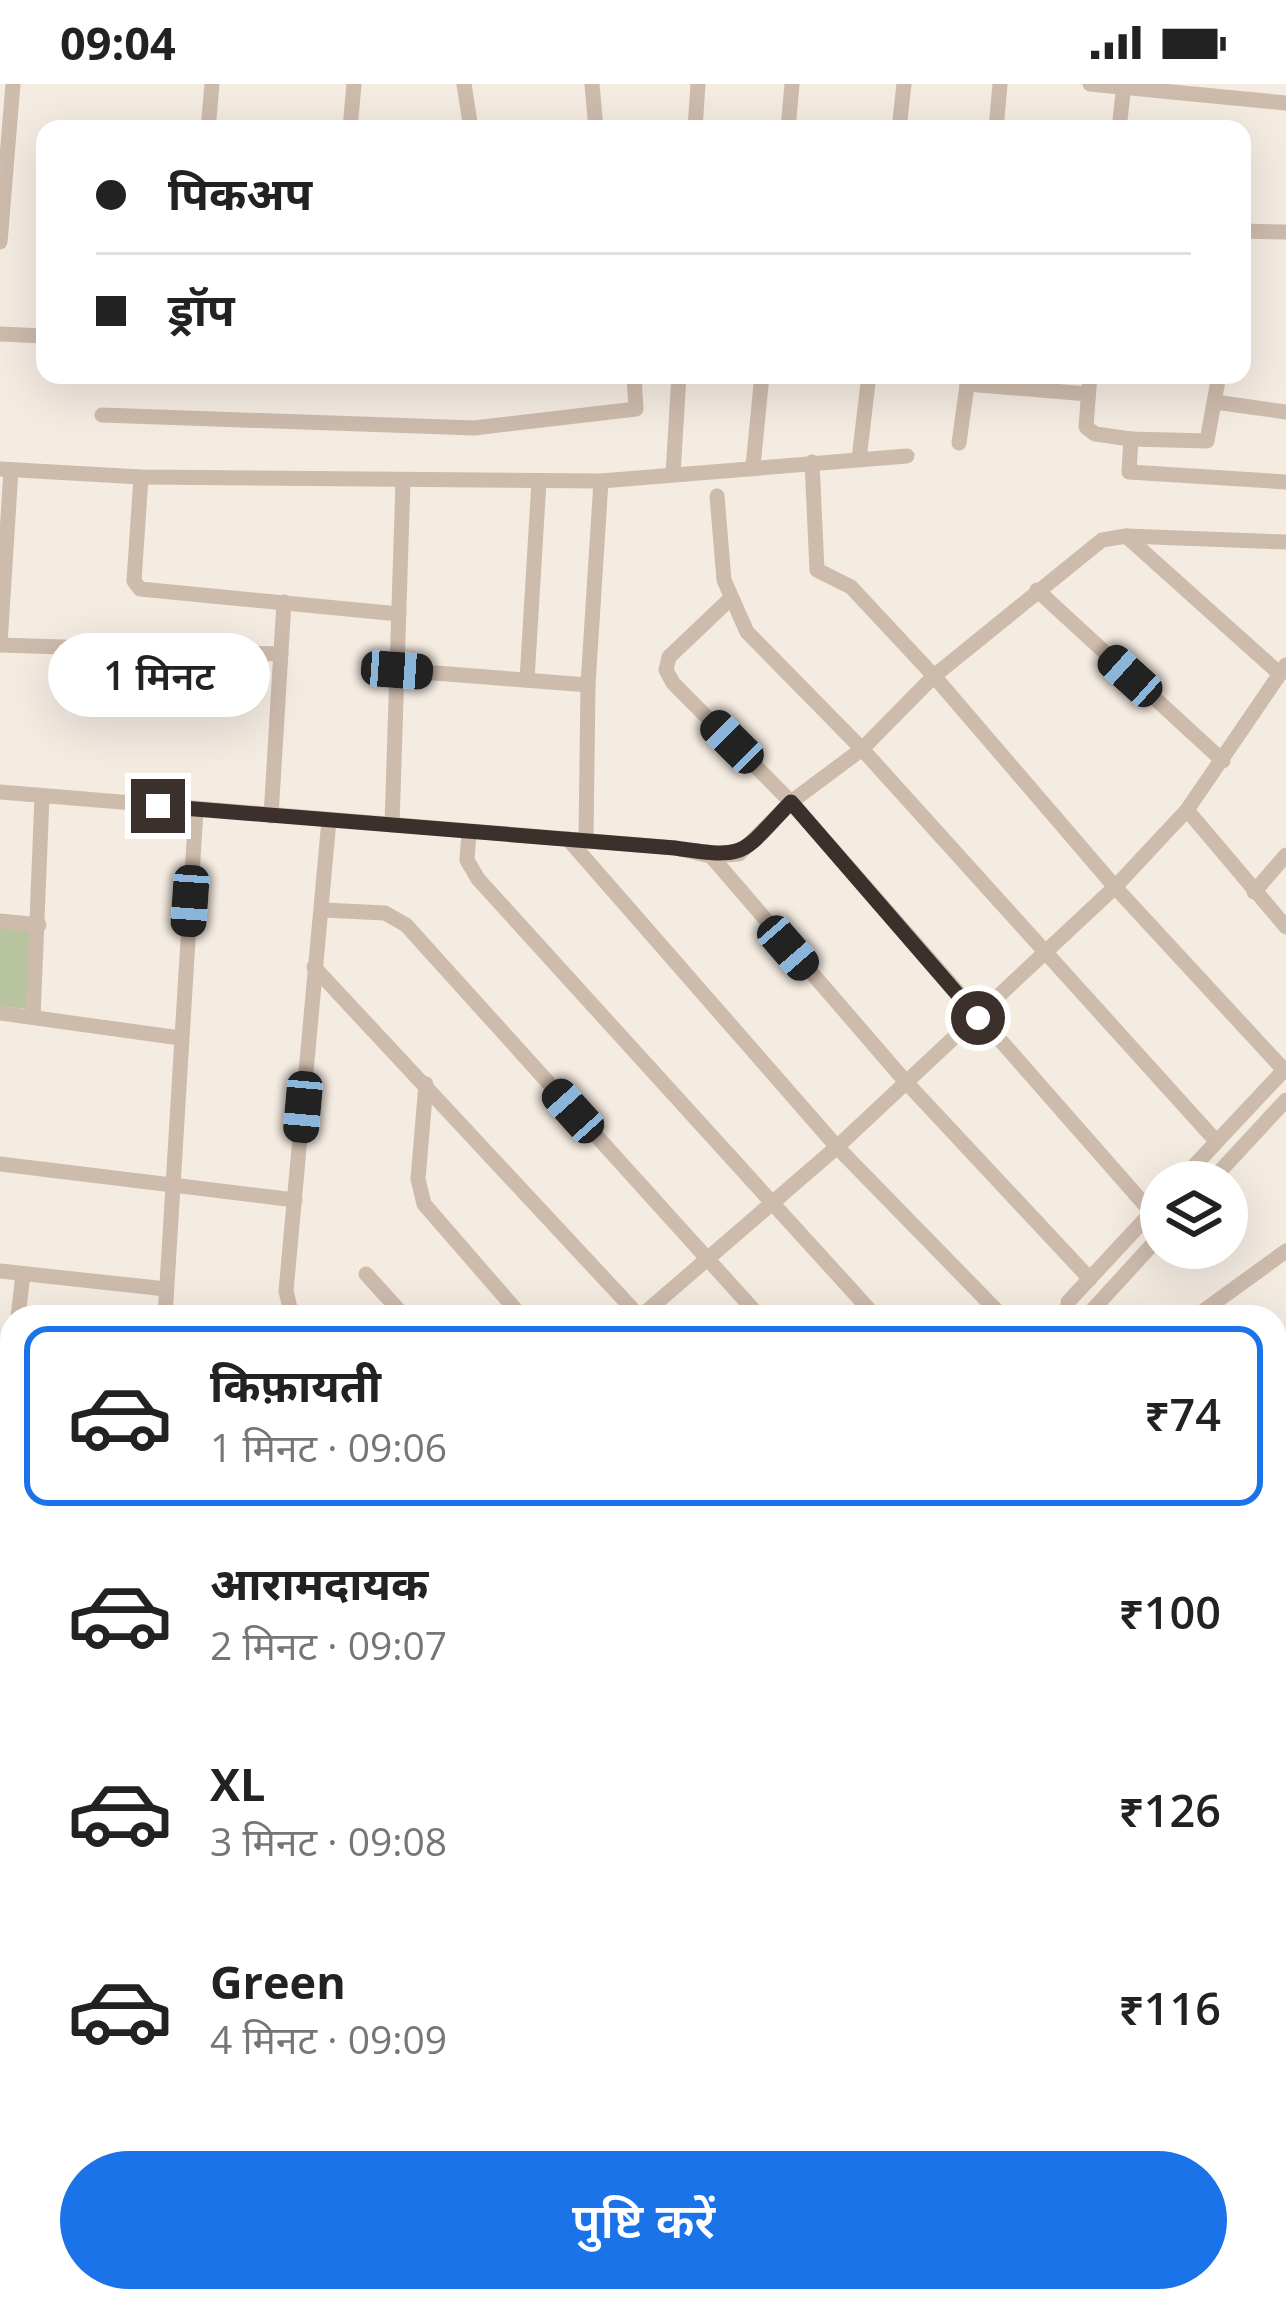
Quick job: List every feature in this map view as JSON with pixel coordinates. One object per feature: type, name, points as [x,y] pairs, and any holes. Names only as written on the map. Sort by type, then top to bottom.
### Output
[{"type":"street","points":[[0,242],[13,84]]},
{"type":"street","points":[[209,120],[212,84]]},
{"type":"street","points":[[351,120],[354,84]]},
{"type":"street","points":[[464,84],[470,120]]},
{"type":"street","points":[[592,84],[595,120]]},
{"type":"street","points":[[696,120],[698,84]]},
{"type":"street","points":[[789,120],[792,84]]},
{"type":"street","points":[[900,120],[904,84]]},
{"type":"street","points":[[997,120],[1000,84]]},
{"type":"street","points":[[1090,84],[1286,103]]},
{"type":"street","points":[[1119,120],[1124,86]]},
{"type":"street","points":[[1251,231],[1286,232]]},
{"type":"street","points":[[0,334],[36,336]]},
{"type":"street","points":[[102,415],[474,428],[635,409],[634,384]]},
{"type":"street","points":[[673,475],[678,384]]},
{"type":"street","points":[[753,466],[762,384]]},
{"type":"street","points":[[859,459],[868,384]]},
{"type":"street","points":[[959,443],[967,384]]},
{"type":"street","points":[[1002,384],[1088,394]]},
{"type":"street","points":[[1089,384],[1088,431],[1131,439],[1207,440],[1218,384]]},
{"type":"street","points":[[1216,402],[1286,412]]},
{"type":"street","points":[[1131,439],[1129,472],[1286,482]]},
{"type":"street","points":[[281,654],[0,645],[6,470],[141,477],[602,481],[907,456]]},
{"type":"street","points":[[812,462],[817,570],[851,587],[1115,887],[1285,1069],[1198,1161]]},
{"type":"street","points":[[141,477],[135,585],[147,592],[398,614]]},
{"type":"street","points":[[392,825],[403,481]]},
{"type":"street","points":[[527,680],[539,481]]},
{"type":"street","points":[[586,841],[588,685],[602,481]]},
{"type":"street","points":[[717,496],[729,600],[747,632],[862,749],[1216,1141]]},
{"type":"street","points":[[654,1305],[837,1147],[1115,887],[1187,810],[1283,669],[1126,536]]},
{"type":"street","points":[[0,792],[568,839],[711,856],[739,854],[791,802],[862,749],[934,676],[1087,548],[1126,536],[1286,542]]},
{"type":"street","points":[[1037,590],[1223,761]]},
{"type":"street","points":[[729,600],[668,657],[667,674],[791,802],[978,1018],[1140,1191]]},
{"type":"street","points":[[271,816],[284,602]]},
{"type":"street","points":[[397,670],[588,685]]},
{"type":"street","points":[[33,1017],[42,797]]},
{"type":"street","points":[[165,1305],[196,809]]},
{"type":"street","points":[[1187,810],[1286,927]]},
{"type":"street","points":[[289,1305],[286,1291],[329,820]]},
{"type":"street","points":[[469,833],[467,860],[478,879],[865,1305]]},
{"type":"street","points":[[568,839],[837,1147],[991,1305]]},
{"type":"street","points":[[1254,892],[1286,855]]},
{"type":"street","points":[[711,856],[905,1081],[1090,1279]]},
{"type":"street","points":[[322,910],[385,913],[406,925],[749,1305]]},
{"type":"street","points":[[0,921],[39,925]]},
{"type":"street","points":[[314,967],[629,1305]]},
{"type":"street","points":[[0,1013],[180,1038]]},
{"type":"street","points":[[426,1084],[418,1179],[424,1204],[512,1305]]},
{"type":"street","points":[[1229,1161],[1286,1100]]},
{"type":"street","points":[[0,1164],[295,1200]]},
{"type":"street","points":[[1068,1305],[1140,1225]]},
{"type":"street","points":[[1212,1305],[1286,1252]]},
{"type":"street","points":[[1097,1305],[1140,1258]]},
{"type":"street","points":[[0,1271],[166,1289]]},
{"type":"street","points":[[18,1305],[23,1274]]},
{"type":"street","points":[[366,1274],[394,1305]]},
{"type":"green space","points":[[0,926],[35,929],[29,1009],[0,1006]]},
{"type":"route","points":[[158,806],[675,848],[727,857],[739,854],[791,802],[978,1018]]}]
